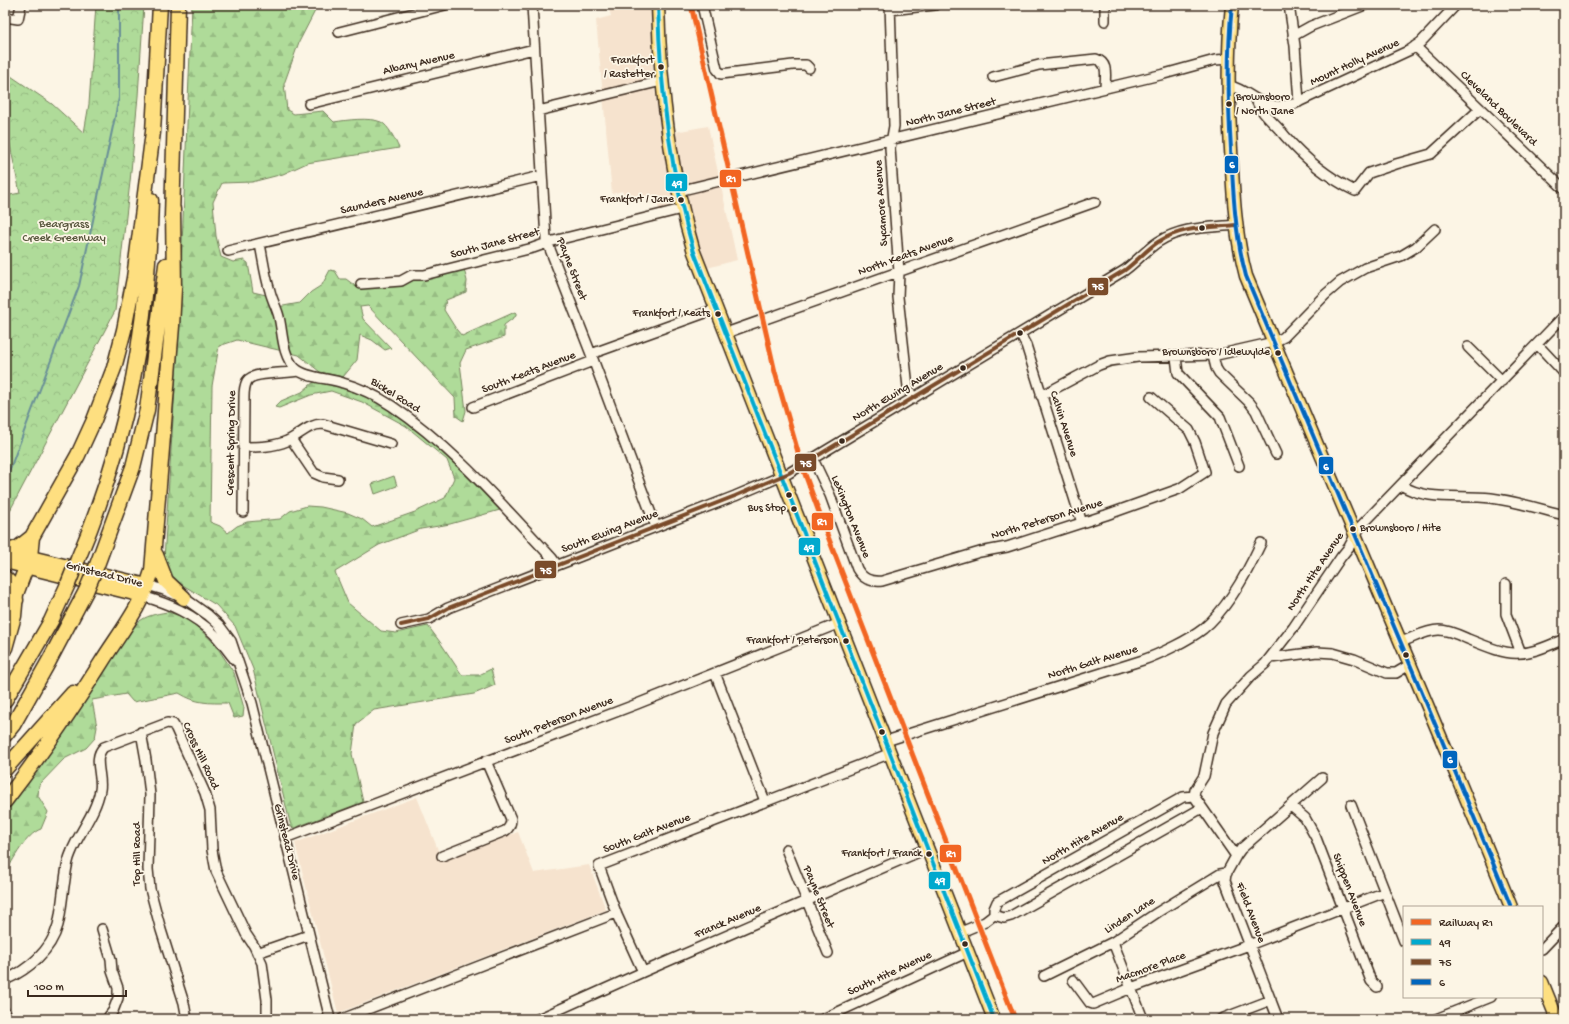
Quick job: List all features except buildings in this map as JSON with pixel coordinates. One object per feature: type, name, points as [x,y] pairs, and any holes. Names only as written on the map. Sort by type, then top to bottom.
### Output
[{"type":"highway","points":[[5,700],[48,627],[96,519],[128,408],[138,357],[147,280],[160,5]]},
{"type":"highway","points":[[5,801],[83,692],[101,662],[135,612],[152,571],[174,288],[173,158],[178,5]]},
{"type":"highway","points":[[5,648],[14,616],[20,583],[28,562],[32,537],[78,455],[105,393],[114,368],[129,310],[153,132]]},
{"type":"highway","points":[[5,735],[13,725],[42,674],[86,590],[97,565],[133,467],[147,410],[173,209]]},
{"type":"highway","points":[[6,555],[32,537]]},
{"type":"highway","points":[[154,547],[166,581],[184,598]]},
{"type":"highway","points":[[5,578],[9,582],[16,600]]},
{"type":"highway","points":[[5,769],[101,662]]},
{"type":"main road","points":[[658,5],[662,81],[678,191],[694,252],[994,1019]]},
{"type":"main road","points":[[1232,5],[1228,85],[1232,174],[1239,252],[1246,276],[1452,763],[1511,906]]},
{"type":"main road","name":"Grinstead Drive","points":[[6,555],[28,562],[144,591]]},
{"type":"main road","points":[[1543,984],[1557,1019]]},
{"type":"street","points":[[5,17],[18,20],[21,5]]},
{"type":"street","points":[[340,32],[445,5]]},
{"type":"street","name":"Payne Street","points":[[532,5],[544,231],[547,243],[656,527]]},
{"type":"street","points":[[702,5],[714,60],[719,73],[730,74],[793,65],[806,65],[810,68]]},
{"type":"street","points":[[890,8],[935,5]]},
{"type":"street","points":[[1105,5],[1105,21]]},
{"type":"street","points":[[1289,5],[1295,46],[1299,102]]},
{"type":"street","points":[[1293,36],[1311,26],[1365,5]]},
{"type":"street","name":"Mount Holly Avenue","points":[[1228,85],[1237,88],[1266,105],[1279,106],[1299,102],[1415,46],[1427,36],[1456,5]]},
{"type":"street","name":"Sycamore Avenue","points":[[890,8],[894,126],[890,148],[898,272],[898,297],[908,387],[913,399]]},
{"type":"street","name":"Cleveland Boulevard","points":[[1415,46],[1564,189]]},
{"type":"street","name":"Albany Avenue","points":[[309,104],[534,49]]},
{"type":"street","points":[[992,77],[1039,66],[1096,58],[1105,65],[1105,88]]},
{"type":"street","name":"North Jane Street","points":[[678,191],[892,139],[906,137],[1164,74],[1215,60],[1229,59]]},
{"type":"street","points":[[538,111],[662,81]]},
{"type":"street","points":[[1256,100],[1260,110],[1290,142],[1321,171],[1355,191],[1369,173],[1431,154],[1480,109]]},
{"type":"street","name":"Saunders Avenue","points":[[228,251],[541,176]]},
{"type":"street","name":"North Keats Avenue","points":[[726,334],[1094,202]]},
{"type":"street","name":"South Jane Street","points":[[361,284],[401,281],[415,275],[431,273],[682,209]]},
{"type":"street","name":"North Ewing Avenue","points":[[782,476],[813,459],[1126,270],[1147,250],[1170,235],[1185,230],[1236,226]]},
{"type":"street","points":[[1041,396],[1098,365],[1110,361],[1138,357],[1213,356],[1233,353],[1274,342],[1284,337],[1325,295],[1340,282],[1365,268],[1402,256],[1416,247],[1435,230]]},
{"type":"street","points":[[260,244],[269,290],[279,316],[285,352],[290,361],[300,371]]},
{"type":"street","name":"South Keats Avenue","points":[[473,407],[716,309]]},
{"type":"street","name":"North Hite Avenue","points":[[1198,802],[1195,790],[1204,776],[1210,744],[1221,712],[1237,690],[1265,664],[1293,628],[1349,547],[1360,527],[1564,316]]},
{"type":"street","name":"Calvin Avenue","points":[[1020,334],[1026,345],[1082,523]]},
{"type":"street","points":[[1537,344],[1564,373]]},
{"type":"street","points":[[1468,347],[1502,381]]},
{"type":"street","points":[[1213,356],[1219,373],[1250,403],[1256,411],[1276,454]]},
{"type":"street","points":[[1176,357],[1178,373],[1220,417],[1239,466]]},
{"type":"street","name":"Crescent Spring Drive","points":[[243,512],[244,397],[247,381],[252,376],[257,375],[290,374],[300,371]]},
{"type":"street","name":"Bickel Road","points":[[300,371],[310,375],[343,382],[358,388],[381,400],[411,420],[456,458],[557,565]]},
{"type":"street","name":"North Peterson Avenue","points":[[868,580],[882,580],[980,552],[1007,548],[1179,489],[1205,472],[1193,436],[1189,430],[1151,397]]},
{"type":"street","points":[[243,447],[267,446],[292,439],[306,428],[315,424],[323,424],[391,444]]},
{"type":"street","points":[[292,439],[314,473],[323,477],[338,479]]},
{"type":"street","name":"Lexington Avenue","points":[[813,459],[830,495],[858,569],[861,575],[868,580]]},
{"type":"street","name":"South Ewing Avenue","points":[[401,625],[429,619],[448,608],[735,496],[782,476]]},
{"type":"street","points":[[1400,485],[1409,491],[1427,495],[1492,498],[1564,515]]},
{"type":"street","name":"North Galt Avenue","points":[[886,741],[1143,660],[1163,651],[1197,633],[1207,625],[1238,586],[1262,542]]},
{"type":"street","points":[[1506,584],[1506,614],[1521,653]]},
{"type":"street","name":"Grinstead Drive","points":[[144,591],[164,590],[184,598],[208,615],[219,625],[231,640],[252,703],[284,838],[330,1019]]},
{"type":"street","name":"Grinstead Drive","points":[[144,591],[192,616],[215,635],[239,665]]},
{"type":"street","name":"South Peterson Avenue","points":[[284,838],[715,673],[840,623]]},
{"type":"street","points":[[1401,642],[1429,631],[1441,630],[1456,634],[1504,653],[1521,653],[1537,651],[1564,639]]},
{"type":"street","points":[[1270,658],[1317,652],[1333,653],[1354,659],[1392,674],[1402,670],[1410,664]]},
{"type":"street","points":[[715,673],[765,801]]},
{"type":"street","name":"Cross Hill Road","points":[[5,980],[23,971],[36,960],[51,942],[56,930],[70,854],[91,814],[100,792],[101,781],[98,760],[100,750],[141,732],[167,723],[173,724],[176,729],[205,793],[212,820],[212,850],[216,871],[246,934],[257,953]]},
{"type":"street","name":"Top Hill Road","points":[[141,732],[150,795],[148,869],[150,889],[160,930],[184,1003],[187,1019]]},
{"type":"street","name":"South Galt Avenue","points":[[616,913],[599,866],[891,753]]},
{"type":"street","points":[[442,856],[505,831],[511,824],[511,819],[486,761]]},
{"type":"street","points":[[961,932],[985,922],[994,915],[1004,918],[1011,916],[1198,802],[1236,856],[1241,849],[1292,806],[1322,778]]},
{"type":"street","name":"North Hite Avenue","points":[[994,915],[994,909],[997,902],[1183,797],[1198,802]]},
{"type":"street","points":[[1351,805],[1403,938]]},
{"type":"street","name":"Shippen Avenue","points":[[1292,806],[1304,818],[1311,828],[1372,981],[1378,987]]},
{"type":"street","name":"Franck Avenue","points":[[538,1019],[928,848]]},
{"type":"street","name":"Payne Street","points":[[786,849],[828,954]]},
{"type":"street","name":"Field Avenue","points":[[1236,856],[1227,873],[1225,879],[1226,886],[1278,1019]]},
{"type":"street","name":"Linden Lane","points":[[1044,976],[1114,942],[1220,874],[1227,873]]},
{"type":"street","name":"Macmore Place","points":[[1073,980],[1090,1003],[1093,1004],[1131,988],[1249,946],[1385,892]]},
{"type":"street","points":[[342,1019],[616,913],[643,972]]},
{"type":"street","points":[[1543,948],[1564,926]]},
{"type":"street","points":[[102,929],[111,959],[112,972],[118,988],[118,998],[113,1011],[109,1016],[110,1019]]},
{"type":"street","points":[[267,1019],[264,972],[262,963],[257,953],[308,935]]},
{"type":"street","points":[[1114,942],[1143,1019]]},
{"type":"street","name":"South Hite Avenue","points":[[823,1019],[968,952]]},
{"type":"street","points":[[1436,1019],[1488,998]]},
{"type":"street","points":[[1221,1019],[1271,1000]]},
{"type":"street","points":[[5,1012],[8,1019]]},
{"type":"shaded area","points":[[608,5],[651,5],[653,76],[660,125],[674,200],[672,205],[659,209],[655,195],[626,202],[622,191],[612,194],[596,20],[611,16]]},
{"type":"shaded area","points":[[708,126],[737,260],[707,268],[684,194],[675,132]]},
{"type":"shaded area","points":[[417,797],[442,860],[518,832],[534,873],[589,865],[606,910],[338,1013],[295,843]]},
{"type":"green space","name":"Beargrass Creek Greenway","points":[[96,5],[144,5],[130,182],[115,311],[5,520],[5,196],[20,193],[5,121],[5,72],[52,104],[84,133],[89,104]]},
{"type":"green space","points":[[192,5],[309,5],[315,11],[299,42],[284,84],[287,110],[294,114],[323,111],[334,122],[364,119],[376,120],[384,124],[389,130],[399,148],[307,163],[283,174],[252,182],[222,183],[213,202],[216,236],[221,257],[233,262],[244,260],[248,263],[253,292],[266,295],[272,308],[300,303],[311,292],[322,285],[330,270],[335,271],[340,279],[346,279],[354,285],[381,286],[464,269],[467,281],[466,292],[446,300],[444,310],[462,336],[515,312],[516,313],[516,316],[504,325],[504,337],[466,350],[460,363],[466,411],[463,421],[456,416],[455,398],[368,306],[360,307],[363,319],[391,348],[385,350],[372,340],[360,335],[357,360],[343,377],[320,372],[299,355],[237,340],[219,346],[212,386],[210,522],[220,526],[228,533],[237,526],[247,522],[280,519],[290,511],[307,506],[321,507],[348,513],[362,519],[372,527],[415,512],[445,498],[454,478],[447,460],[406,426],[362,402],[331,391],[311,395],[279,408],[275,407],[281,401],[302,392],[315,381],[343,385],[387,407],[419,429],[457,462],[500,510],[450,524],[421,529],[379,545],[335,572],[348,603],[381,631],[396,633],[428,626],[462,675],[479,675],[491,669],[495,685],[474,694],[374,710],[356,724],[352,754],[363,802],[294,828],[291,827],[253,669],[235,626],[216,605],[170,576],[164,559],[178,341]]},
{"type":"green space","points":[[394,476],[397,486],[375,494],[372,484]]},
{"type":"green space","points":[[168,612],[189,619],[215,644],[234,673],[244,708],[243,716],[234,718],[228,703],[208,703],[197,701],[185,697],[179,693],[133,702],[126,694],[92,700],[97,727],[95,738],[86,748],[64,759],[39,785],[38,796],[48,812],[41,829],[30,836],[25,842],[5,874],[5,810],[120,644],[135,625],[145,618]]},
{"type":"waterway","points":[[5,482],[79,286],[119,98],[119,5]]},
{"type":"rail line","name":"R1","points":[[691,5],[775,372],[802,466],[1015,1019]]},
{"type":"transit line","name":"49","points":[[658,5],[661,67],[668,130],[679,191],[694,252],[994,1019]]},
{"type":"transit line","name":"6","points":[[1232,5],[1229,59],[1230,131],[1235,213],[1239,245],[1246,276],[1446,749],[1511,906]]},
{"type":"transit line","name":"75","points":[[401,625],[429,619],[448,608],[735,496],[789,473],[1125,270],[1154,245],[1167,237],[1186,230],[1236,225]]},
{"type":"place","name":"Frankfort / Rastetter","points":[[661,67]]},
{"type":"place","name":"Brownsboro / North Jane","points":[[1229,104]]},
{"type":"place","name":"Frankfort / Jane","points":[[681,200]]},
{"type":"place","name":"Frankfort / Keats","points":[[718,314]]},
{"type":"place","name":"Brownsboro / Idlewylde","points":[[1278,353]]},
{"type":"place","name":"Bus Stop","points":[[794,509]]},
{"type":"place","name":"Brownsboro / Hite","points":[[1353,529]]},
{"type":"place","name":"Frankfort / Peterson","points":[[846,641]]},
{"type":"place","name":"Frankfort / Franck","points":[[929,854]]}]
